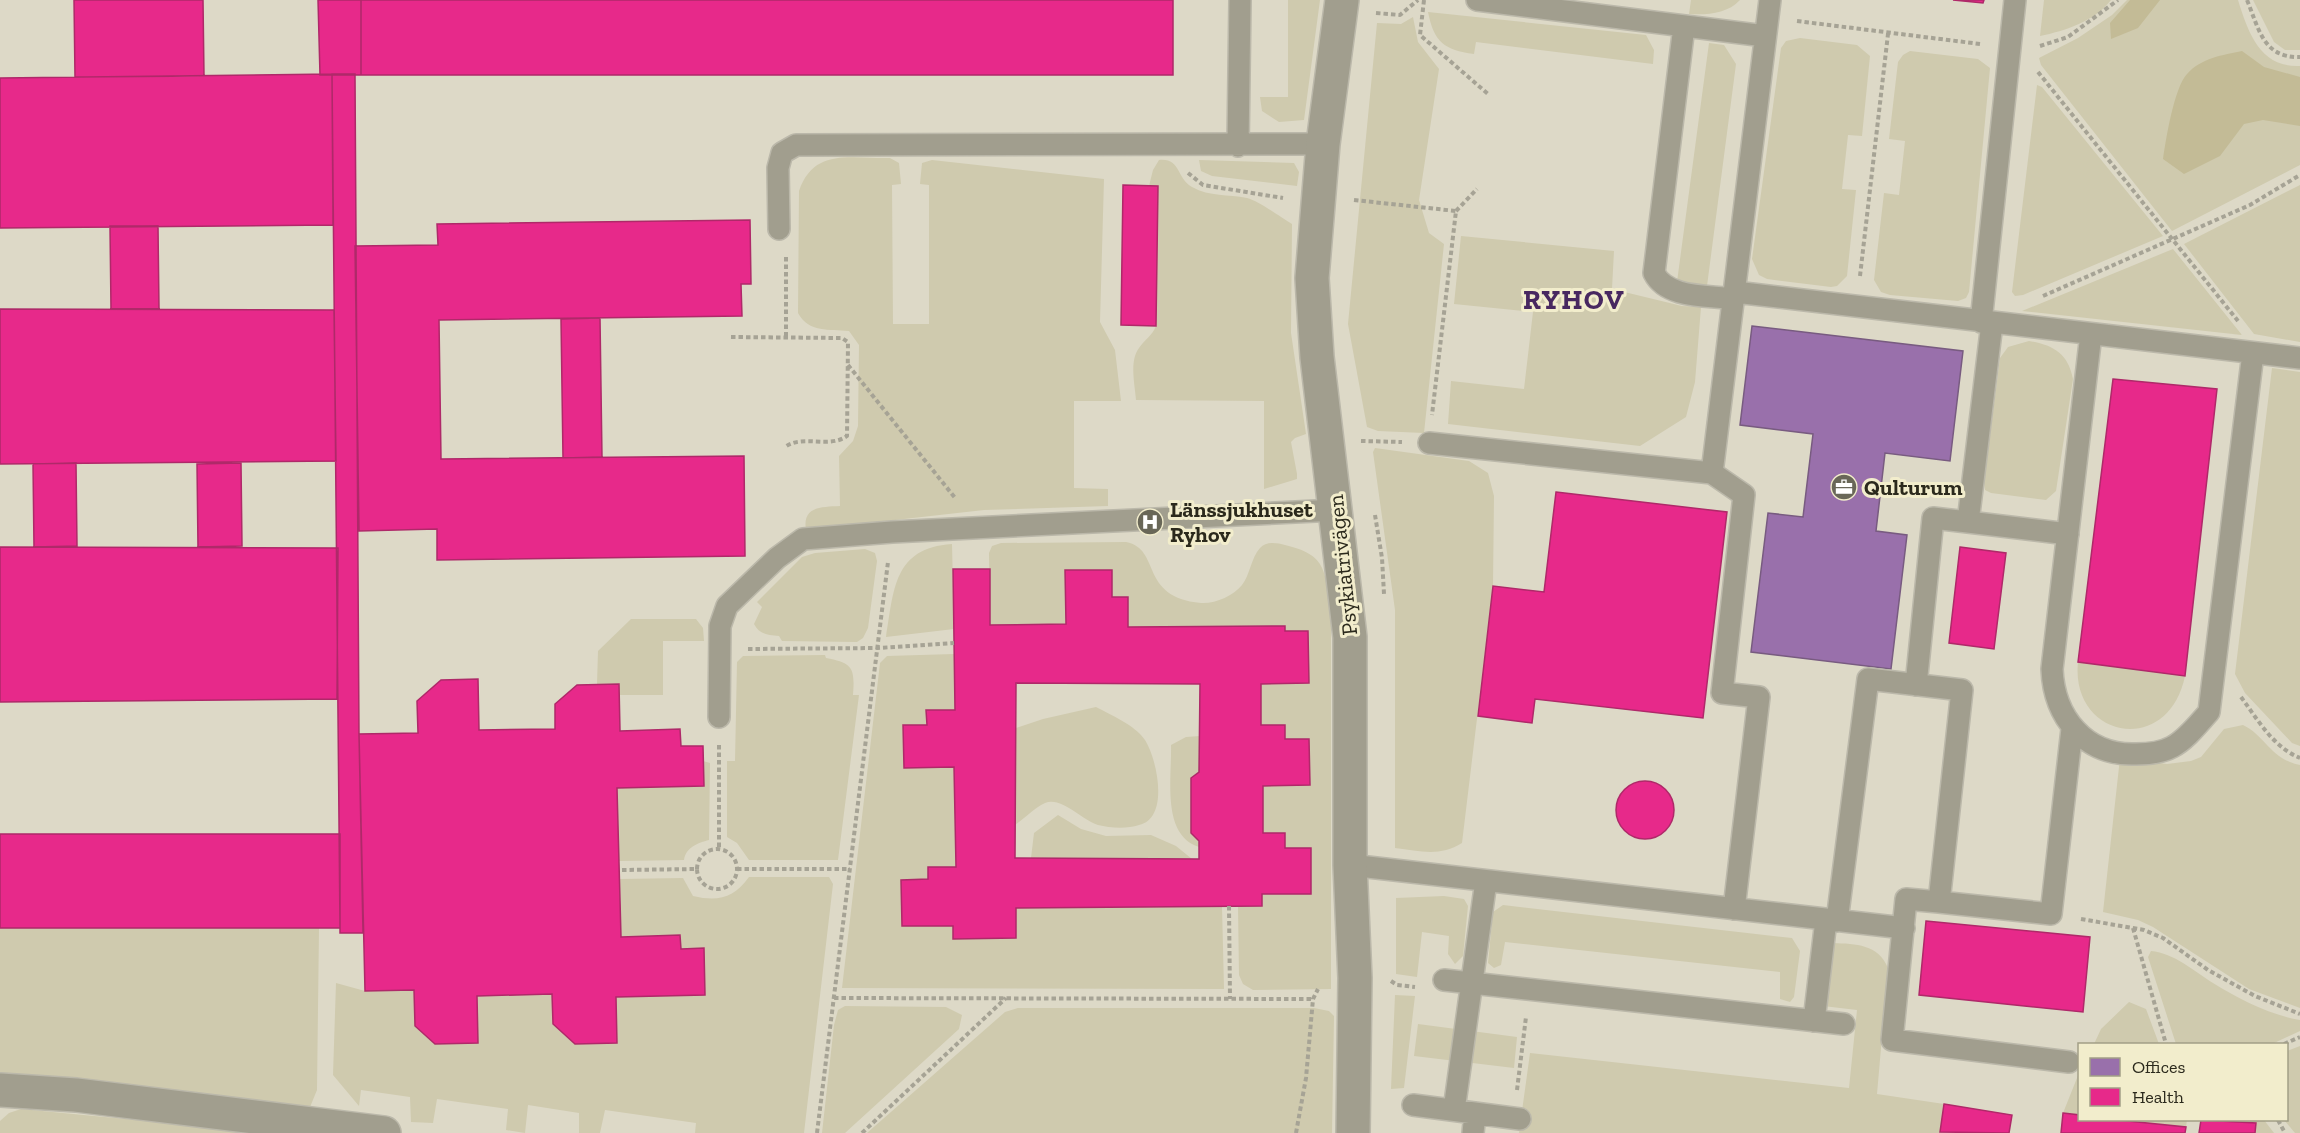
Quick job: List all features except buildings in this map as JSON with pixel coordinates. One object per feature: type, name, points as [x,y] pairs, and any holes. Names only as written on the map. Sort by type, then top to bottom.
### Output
[{"type":"street","name":"Psykiatrivägen","points":[[1353,1133],[1355,978],[1350,865],[1350,637],[1317,357],[1312,278],[1332,202],[1323,144],[1355,6]]},
{"type":"street","points":[[0,1090],[76,1095],[384,1133]]},
{"type":"lane","points":[[1238,146],[1240,0]]},
{"type":"lane","points":[[1477,0],[1684,26],[1767,18],[1712,473]]},
{"type":"lane","points":[[1968,522],[1987,322],[2018,50],[2015,0]]},
{"type":"lane","points":[[1684,26],[1654,273],[1659,284],[1671,291],[1856,307],[2300,358]]},
{"type":"lane","points":[[779,229],[778,168],[782,153],[796,145],[1238,146],[1323,144]]},
{"type":"lane","points":[[2091,333],[2052,669],[2053,689],[2059,708],[2072,729],[2081,738],[2119,753],[2153,753],[2173,747],[2209,712],[2259,354]]},
{"type":"lane","points":[[1429,443],[1712,473],[1744,495],[1722,693],[1759,697],[1734,909]]},
{"type":"lane","points":[[718,717],[720,626],[727,606],[777,558],[803,538],[1336,510]]},
{"type":"lane","points":[[1916,685],[1933,518],[2068,534]]},
{"type":"lane","points":[[1814,1021],[1868,678],[1962,690],[1939,902]]},
{"type":"lane","points":[[2069,1062],[1892,1040],[1906,899],[2051,914],[2072,729]]},
{"type":"lane","points":[[1350,865],[1904,928]]},
{"type":"lane","points":[[1454,1110],[1486,881]]},
{"type":"lane","points":[[1444,980],[1844,1024]]},
{"type":"lane","points":[[1413,1105],[1454,1110],[1474,1123],[1517,1118]]},
{"type":"path","points":[[1355,6],[1400,15],[1418,0]]},
{"type":"path","points":[[1424,0],[1420,35],[1488,94]]},
{"type":"path","points":[[1767,18],[2018,50],[2068,37],[2118,0]]},
{"type":"path","points":[[2247,0],[2267,46],[2286,57],[2300,57]]},
{"type":"path","points":[[1856,307],[1888,34]]},
{"type":"path","points":[[2018,50],[2173,240],[2259,354]]},
{"type":"path","points":[[1183,146],[1186,168],[1191,177],[1203,185],[1332,202],[1456,211]]},
{"type":"path","points":[[2042,297],[2250,205],[2300,175]]},
{"type":"path","points":[[1429,443],[1456,211],[1477,189]]},
{"type":"path","points":[[779,229],[786,239],[786,337]]},
{"type":"path","points":[[731,337],[842,338],[848,342],[846,436],[839,441],[792,442],[785,447]]},
{"type":"path","points":[[848,364],[920,457],[961,504],[985,527]]},
{"type":"path","points":[[816,1133],[892,532]]},
{"type":"path","points":[[719,649],[878,648],[954,643]]},
{"type":"path","points":[[2217,665],[2275,742],[2287,753],[2300,758]]},
{"type":"path","points":[[718,717],[719,849]]},
{"type":"path","points":[[711,849],[719,849],[732,855],[737,869],[735,878],[728,887],[717,890],[705,886],[698,877],[697,869],[702,855],[711,849]]},
{"type":"path","points":[[622,870],[697,869]]},
{"type":"path","points":[[737,869],[850,869]]},
{"type":"path","points":[[1229,906],[1230,999]]},
{"type":"path","points":[[2051,914],[2133,928],[2163,938],[2208,970],[2246,991],[2300,1014]]},
{"type":"path","points":[[2133,928],[2166,1043]]},
{"type":"path","points":[[1517,1118],[1530,989]]},
{"type":"path","points":[[834,998],[1313,999]]},
{"type":"path","points":[[861,1133],[1006,998]]},
{"type":"shaded area","points":[[1288,0],[1320,0],[1304,120],[1279,122],[1262,111],[1260,97],[1288,97]]},
{"type":"shaded area","points":[[1691,0],[1740,0],[1723,11],[1710,14],[1689,14]]},
{"type":"shaded area","points":[[2044,0],[2111,0],[2097,14],[2079,24],[2040,36]]},
{"type":"shaded area","points":[[2127,0],[2238,0],[2251,35],[2265,54],[2286,65],[2300,66],[2300,165],[2172,231],[2041,65],[2039,58],[2078,38],[2112,15]]},
{"type":"shaded area","points":[[2130,0],[2160,0],[2138,28],[2111,39],[2110,23]]},
{"type":"shaded area","points":[[2253,0],[2300,0],[2300,50],[2285,50],[2274,42]]},
{"type":"shaded area","points":[[1428,12],[1646,35],[1654,50],[1653,64],[1476,42],[1474,54],[1455,50],[1442,43],[1437,37]]},
{"type":"shaded area","points":[[1413,17],[1418,42],[1439,69],[1419,200],[1429,233],[1444,244],[1424,433],[1378,431],[1367,427],[1348,324],[1377,23],[1401,24]]},
{"type":"shaded area","points":[[1800,38],[1857,45],[1870,56],[1862,136],[1848,135],[1842,189],[1856,190],[1847,276],[1837,286],[1831,287],[1767,279],[1759,275],[1752,259],[1781,48],[1786,41]]},
{"type":"shaded area","points":[[1709,43],[1724,45],[1736,64],[1707,286],[1677,282]]},
{"type":"shaded area","points":[[1910,51],[1978,59],[1990,68],[1969,292],[1966,298],[1958,301],[1890,295],[1881,292],[1874,280],[1884,193],[1899,195],[1905,141],[1889,139],[1898,62]]},
{"type":"shaded area","points":[[2242,51],[2264,67],[2300,77],[2300,126],[2263,120],[2244,124],[2220,156],[2184,174],[2163,159],[2171,114],[2182,81],[2199,64]]},
{"type":"shaded area","points":[[2037,85],[2042,87],[2163,236],[2023,295],[2015,296],[2012,292]]},
{"type":"shaded area","points":[[848,157],[890,158],[899,163],[901,184],[892,185],[893,324],[929,324],[929,185],[920,184],[922,163],[932,160],[1104,179],[1100,322],[1115,350],[1121,401],[1074,401],[1074,488],[1108,489],[1108,506],[984,510],[806,530],[807,516],[810,512],[820,508],[840,506],[839,456],[853,441],[858,426],[859,345],[849,331],[814,327],[798,313],[799,191],[814,167],[824,161]]},
{"type":"shaded area","points":[[1159,160],[1166,160],[1175,165],[1183,179],[1192,187],[1212,194],[1247,198],[1292,224],[1291,333],[1306,434],[1291,442],[1297,479],[1264,489],[1264,401],[1136,400],[1134,360],[1139,348],[1156,326],[1158,186],[1149,186],[1153,170]]},
{"type":"shaded area","points":[[1199,160],[1294,163],[1299,172],[1297,186],[1212,176],[1201,171]]},
{"type":"shaded area","points":[[2300,185],[2300,342],[2254,334],[2184,244]]},
{"type":"shaded area","points":[[1461,236],[1614,251],[1612,289],[1682,306],[1701,307],[1695,382],[1686,417],[1640,446],[1448,424],[1451,381],[1524,389],[1533,312],[1454,304]]},
{"type":"shaded area","points":[[2173,249],[2242,335],[2022,311]]},
{"type":"shaded area","points":[[2029,341],[2045,345],[2058,352],[2071,370],[2073,379],[2056,491],[2046,500],[1991,493],[1985,490],[1984,483],[2000,358],[2008,347]]},
{"type":"shaded area","points":[[2272,368],[2300,372],[2300,746],[2292,743],[2245,693],[2235,674]]},
{"type":"shaded area","points":[[1375,448],[1469,461],[1488,473],[1494,496],[1493,586],[1462,843],[1438,852],[1395,848],[1395,610],[1373,452]]},
{"type":"shaded area","points":[[1126,542],[1137,546],[1144,554],[1159,583],[1168,592],[1181,599],[1201,603],[1218,601],[1238,589],[1245,581],[1257,552],[1265,544],[1279,544],[1299,549],[1316,559],[1321,566],[1327,583],[1331,607],[1331,989],[1253,990],[1243,984],[1239,975],[1238,906],[1262,906],[1262,894],[1311,893],[1311,848],[1285,848],[1284,833],[1263,833],[1263,786],[1310,785],[1309,740],[1285,739],[1261,725],[1261,684],[1308,683],[1308,631],[1285,631],[1284,626],[1128,627],[1112,597],[1112,570],[1066,570],[1066,624],[990,625],[989,553],[992,546],[1001,543]]},
{"type":"shaded area","points":[[952,544],[954,629],[886,637],[895,588],[907,563],[918,554],[933,547]]},
{"type":"shaded area","points":[[865,549],[875,553],[877,561],[868,628],[863,638],[857,642],[782,641],[779,636],[765,634],[756,628],[754,624],[762,607],[757,602],[802,557],[815,553]]},
{"type":"shaded area","points":[[631,619],[696,619],[703,628],[704,641],[663,641],[663,695],[619,695],[618,684],[597,684],[598,651]]},
{"type":"shaded area","points":[[954,654],[955,710],[927,710],[927,725],[903,726],[904,768],[954,767],[956,867],[928,867],[928,879],[902,880],[902,926],[953,926],[953,939],[1016,938],[1016,908],[1222,906],[1224,989],[842,988],[880,663],[887,656]]},
{"type":"shaded area","points":[[825,655],[826,658],[842,662],[850,668],[853,695],[859,695],[838,860],[749,860],[737,843],[727,837],[727,761],[735,761],[737,662],[743,656]]},
{"type":"shaded area","points":[[2078,662],[2185,676],[2175,702],[2160,719],[2142,728],[2122,728],[2104,721],[2089,708],[2080,688]]},
{"type":"shaded area","points":[[1096,707],[1129,725],[1145,740],[1157,773],[1158,787],[1155,811],[1149,820],[1129,827],[1098,825],[1065,806],[1051,802],[1041,805],[1015,825],[1016,728],[1043,719]]},
{"type":"shaded area","points":[[2243,725],[2258,735],[2282,758],[2300,765],[2300,1008],[2249,989],[2153,927],[2138,920],[2103,912],[2120,758],[2167,764],[2191,761],[2201,757],[2224,729]]},
{"type":"shaded area","points":[[1200,736],[1199,772],[1191,778],[1191,833],[1199,841],[1199,847],[1187,841],[1179,831],[1171,804],[1170,789],[1171,745],[1186,737]]},
{"type":"shaded area","points":[[703,761],[710,763],[709,840],[690,849],[684,860],[619,861],[617,788],[703,786]]},
{"type":"shaded area","points":[[1058,815],[1081,829],[1106,836],[1151,835],[1176,846],[1192,859],[1031,858],[1034,833]]},
{"type":"shaded area","points":[[749,877],[829,877],[833,884],[804,1133],[695,1133],[696,1123],[605,1110],[600,1133],[579,1133],[579,1113],[528,1105],[525,1133],[506,1130],[508,1109],[437,1099],[433,1123],[411,1122],[410,1097],[361,1090],[359,1106],[333,1075],[336,983],[365,991],[414,990],[415,1026],[478,1043],[477,996],[552,994],[553,1024],[575,1044],[616,1043],[616,997],[704,995],[704,948],[681,949],[680,935],[621,937],[620,879],[683,878],[693,896],[710,899],[731,894]]},
{"type":"shaded area","points":[[1444,896],[1464,899],[1468,906],[1463,956],[1455,964],[1448,954],[1449,936],[1422,932],[1417,977],[1396,974],[1396,898]]},
{"type":"shaded area","points":[[1503,905],[1792,938],[1800,951],[1794,997],[1790,1002],[1780,999],[1780,972],[1505,942],[1501,965],[1494,968],[1488,963],[1493,912]]},
{"type":"shaded area","points":[[0,928],[319,928],[317,1090],[308,1112],[3,1076],[0,1073]]},
{"type":"shaded area","points":[[1833,943],[1858,945],[1872,950],[1884,960],[1888,968],[1877,1094],[1944,1104],[1940,1132],[1947,1133],[1519,1133],[1530,1053],[1849,1088],[1857,1010],[1823,1006]]},
{"type":"shaded area","points":[[2151,951],[2168,955],[2255,1006],[2300,1020],[2300,1031],[2274,1043],[2176,1043],[2148,957]]},
{"type":"shaded area","points":[[1395,995],[1415,996],[1404,1088],[1391,1089]]},
{"type":"shaded area","points":[[2129,1002],[2146,1009],[2159,1043],[2094,1043],[2101,1029]]},
{"type":"shaded area","points":[[845,1006],[946,1007],[962,1015],[959,1029],[845,1133],[822,1133],[834,1025],[838,1010]]},
{"type":"shaded area","points":[[1018,1008],[1314,1008],[1329,1011],[1334,1016],[1332,1133],[867,1133],[1005,1012]]},
{"type":"shaded area","points":[[1418,1024],[1517,1037],[1514,1068],[1414,1056]]},
{"type":"shaded area","points":[[2300,1046],[2300,1133],[2295,1133],[2285,1121],[2288,1121],[2288,1051]]},
{"type":"shaded area","points":[[2078,1076],[2078,1115],[2063,1113]]},
{"type":"shaded area","points":[[21,1109],[271,1133],[0,1133],[0,1121],[9,1113]]},
{"type":"shaded area","points":[[2128,1121],[2187,1121],[2186,1127]]},
{"type":"shaded area","points":[[2234,1121],[2265,1121],[2274,1133],[2255,1133],[2256,1123]]},
{"type":"place","name":"Qulturum","points":[[1844,487]]},
{"type":"place","name":"Länssjukhuset Ryhov","points":[[1150,522]]},
{"type":"district","name":"RYHOV","points":[[1574,299]]}]
